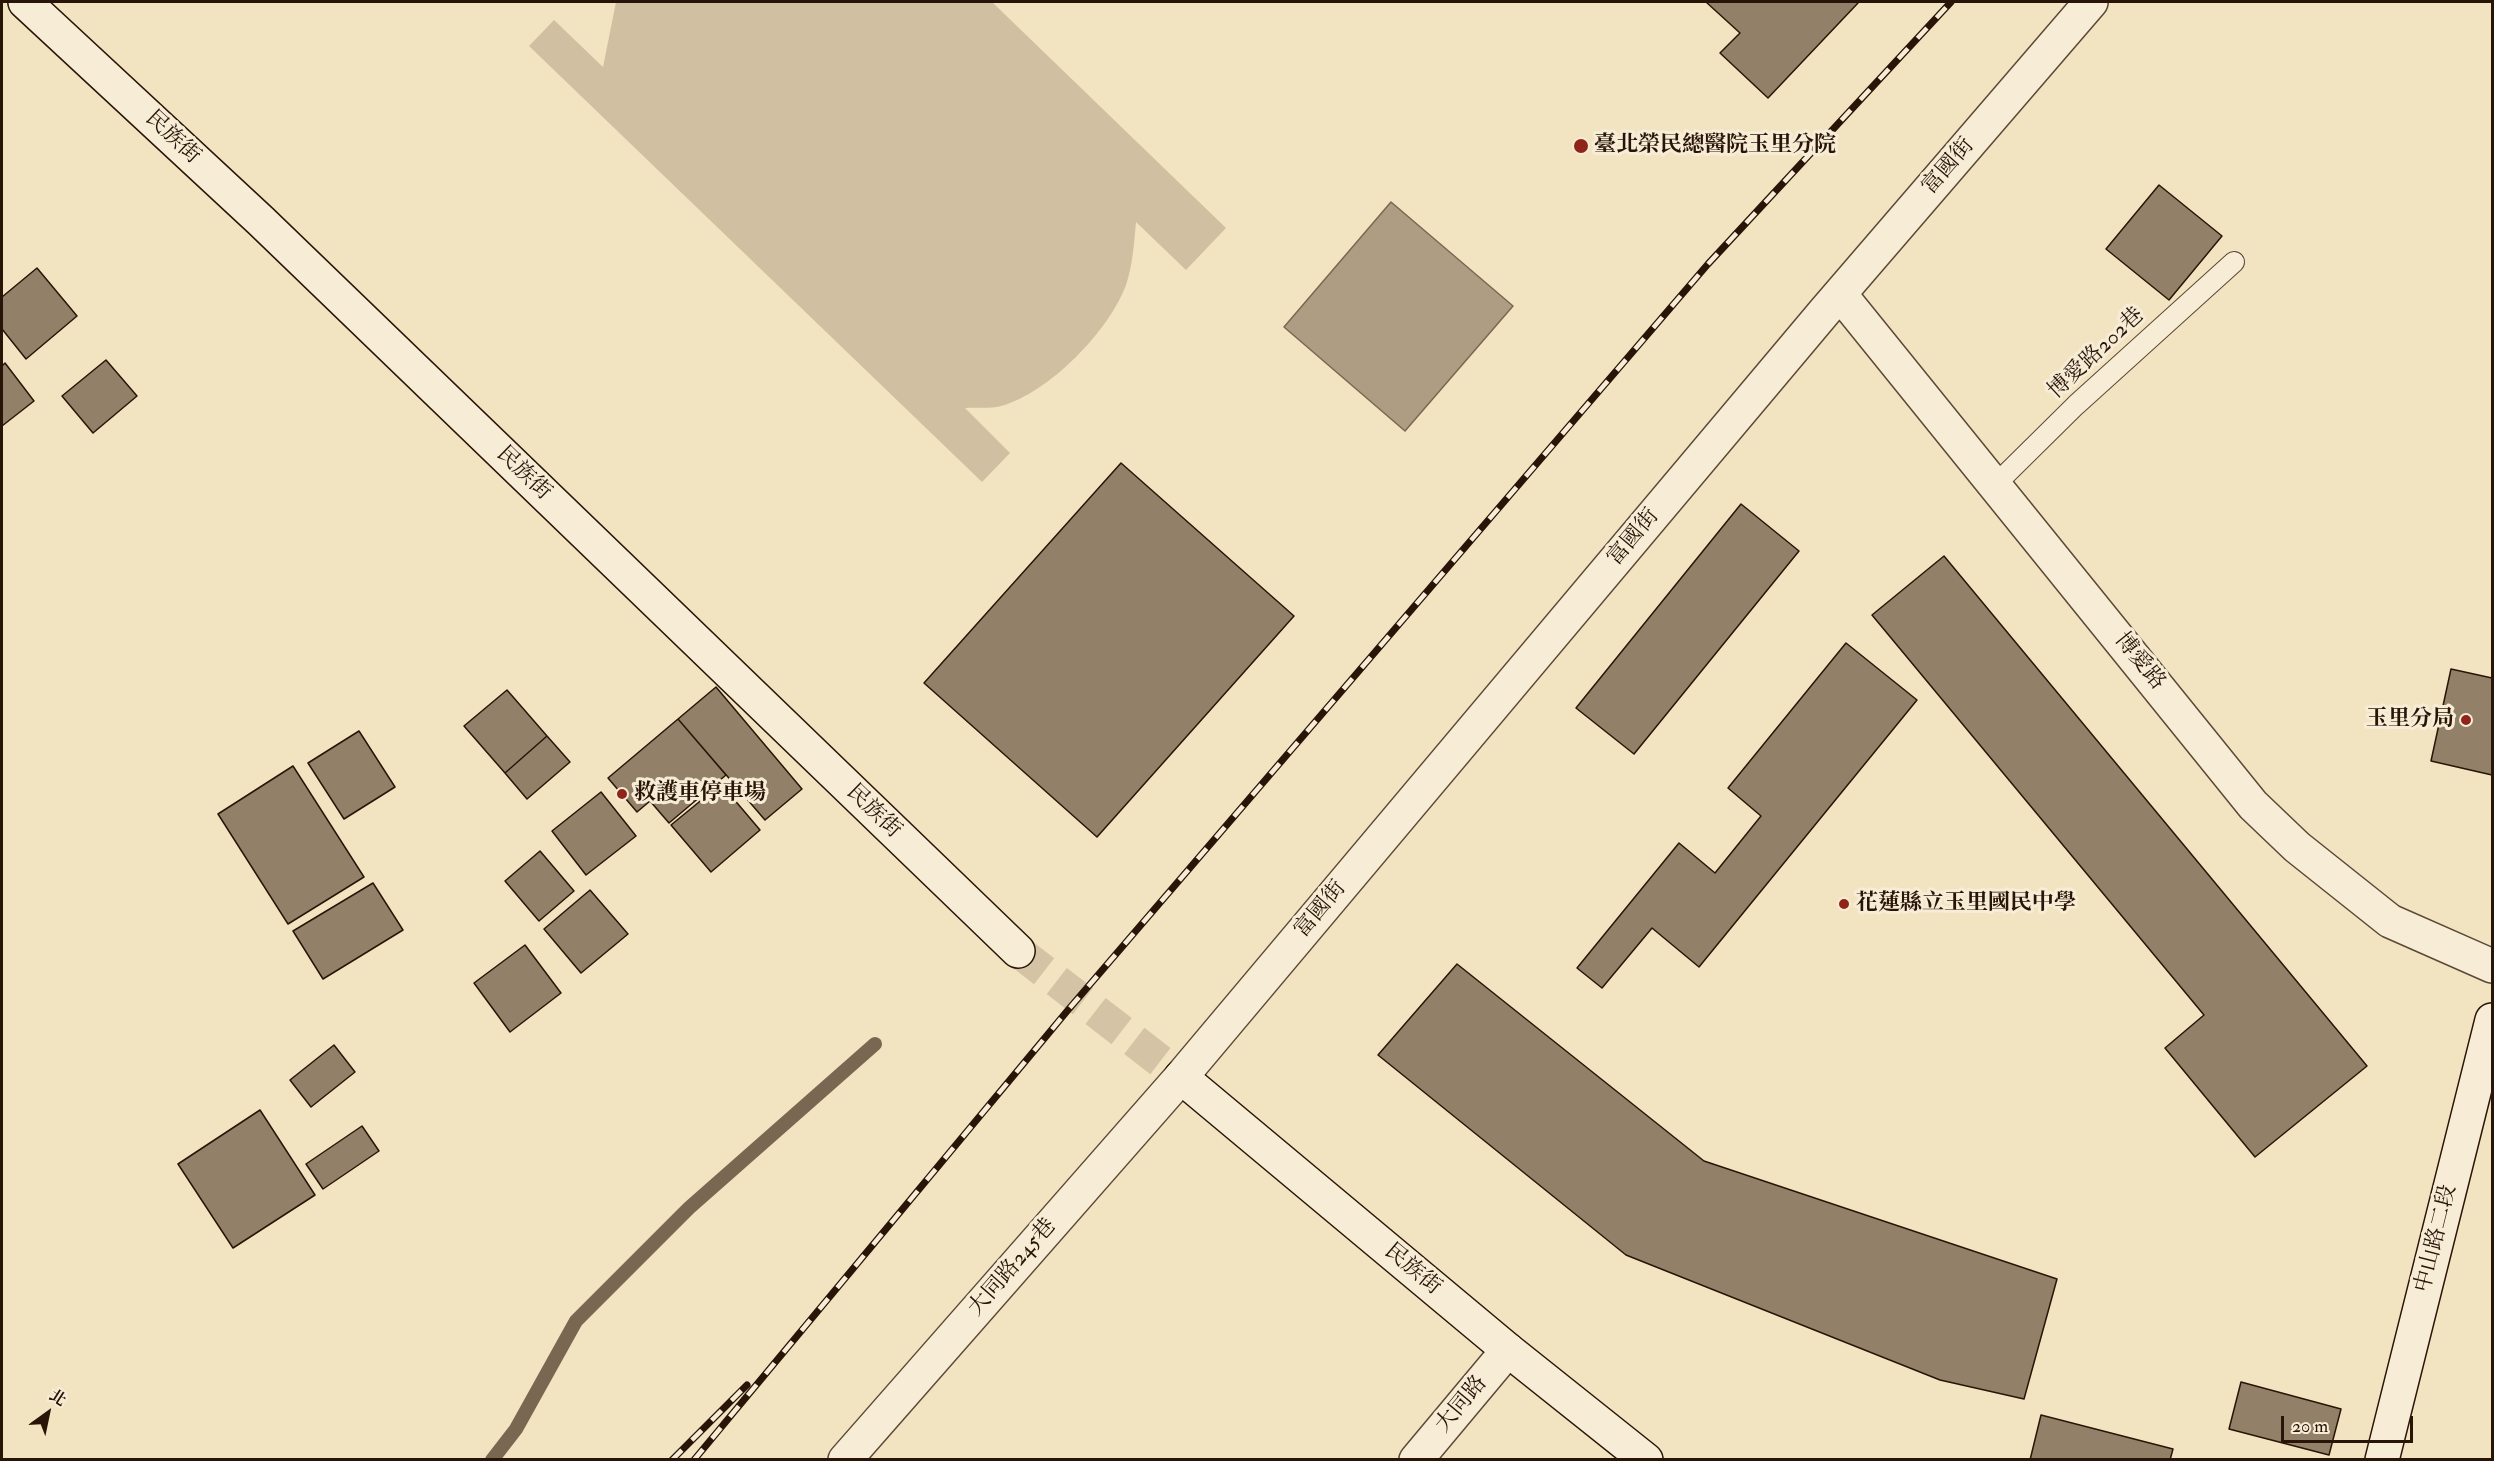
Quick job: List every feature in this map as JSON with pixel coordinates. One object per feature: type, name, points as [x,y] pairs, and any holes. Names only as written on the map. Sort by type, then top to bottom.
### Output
[{"type":"street","name":"民族街","points":[[25,2],[261,221],[1018,951]]},
{"type":"street","name":"富國街","points":[[1181,1077],[1840,294],[2091,2]]},
{"type":"street","name":"博愛路","points":[[1840,294],[1996,484],[2253,805],[2297,847],[2390,921],[2493,966]]},
{"type":"street","name":"中山路二段","points":[[2382,1460],[2493,1020]]},
{"type":"street","name":"民族街","points":[[1181,1077],[1508,1350],[1646,1460]]},
{"type":"street","name":"大同路245巷","points":[[845,1460],[1181,1077]]},
{"type":"street","name":"大同路","points":[[1416,1460],[1508,1350]]},
{"type":"lane","name":"博愛路202巷","points":[[1996,484],[2076,405],[2234,262]]},
{"type":"shaded area","points":[[616,2],[992,2],[1226,228],[1186,270],[1136,222],[1132,261],[1126,285],[1118,303],[1092,340],[1057,374],[1019,399],[997,407],[965,408],[1010,453],[982,482],[529,46],[554,20],[603,67]]},
{"type":"shaded area","points":[[1391,202],[1513,306],[1405,431],[1284,327]]},
{"type":"building","points":[[1706,2],[1858,3],[1768,98],[1720,53],[1740,33]]},
{"type":"building","points":[[2159,185],[2222,236],[2169,300],[2106,249]]},
{"type":"building","points":[[37,268],[77,316],[26,359],[2,329],[2,297]]},
{"type":"building","points":[[106,360],[137,396],[93,433],[62,396]]},
{"type":"building","points":[[5,363],[34,401],[2,426],[2,366]]},
{"type":"building","points":[[1121,463],[1294,616],[1097,837],[924,683]]},
{"type":"building","points":[[1741,504],[1799,551],[1634,754],[1576,708]]},
{"type":"building","points":[[1944,556],[2367,1066],[2255,1157],[2165,1048],[2204,1015],[1872,615]]},
{"type":"building","points":[[1846,643],[1917,700],[1699,967],[1652,928],[1602,988],[1577,968],[1679,843],[1715,873],[1761,816],[1728,788]]},
{"type":"building","name":"玉里分局","points":[[2451,669],[2492,678],[2492,775],[2431,761]]},
{"type":"building","points":[[716,687],[802,789],[765,820],[678,719]]},
{"type":"building","points":[[507,690],[547,736],[505,773],[464,726]]},
{"type":"building","points":[[678,719],[726,775],[669,823],[650,801],[637,812],[608,778]]},
{"type":"building","points":[[359,731],[395,787],[344,819],[308,763]]},
{"type":"building","points":[[547,736],[570,762],[527,799],[505,773]]},
{"type":"building","points":[[293,766],[364,877],[288,924],[218,814]]},
{"type":"building","points":[[721,784],[760,830],[711,872],[671,825]]},
{"type":"building","points":[[601,792],[636,836],[586,875],[552,831]]},
{"type":"building","points":[[540,851],[574,891],[539,921],[505,881]]},
{"type":"building","points":[[373,883],[403,930],[323,979],[293,931]]},
{"type":"building","points":[[590,890],[628,934],[581,973],[544,929]]},
{"type":"building","points":[[525,945],[561,993],[510,1032],[474,983]]},
{"type":"building","points":[[1457,964],[1704,1161],[2057,1279],[2024,1399],[1940,1380],[1626,1255],[1378,1055]]},
{"type":"building","points":[[334,1045],[355,1072],[311,1107],[290,1080]]},
{"type":"building","points":[[260,1110],[315,1195],[233,1248],[178,1164]]},
{"type":"building","points":[[362,1126],[379,1151],[323,1189],[306,1164]]},
{"type":"building","points":[[2241,1382],[2341,1409],[2329,1455],[2229,1429]]},
{"type":"building","points":[[2041,1415],[2173,1449],[2170,1460],[2030,1460]]},
{"type":"waterway","points":[[492,1460],[516,1429],[576,1321],[689,1208],[875,1044]]},
{"type":"tunnel","points":[[1018,951],[1181,1077]]},
{"type":"railway","points":[[694,1460],[1068,1010],[1708,264],[1951,2]]},
{"type":"railway","points":[[672,1460],[747,1385]]},
{"type":"place","name":"臺北榮民總醫院玉里分院","points":[[1581,146]]},
{"type":"place","name":"玉里分局","points":[[2466,720]]},
{"type":"place","name":"救護車停車場","points":[[622,794]]},
{"type":"place","name":"花蓮縣立玉里國民中學","points":[[1844,904]]}]
